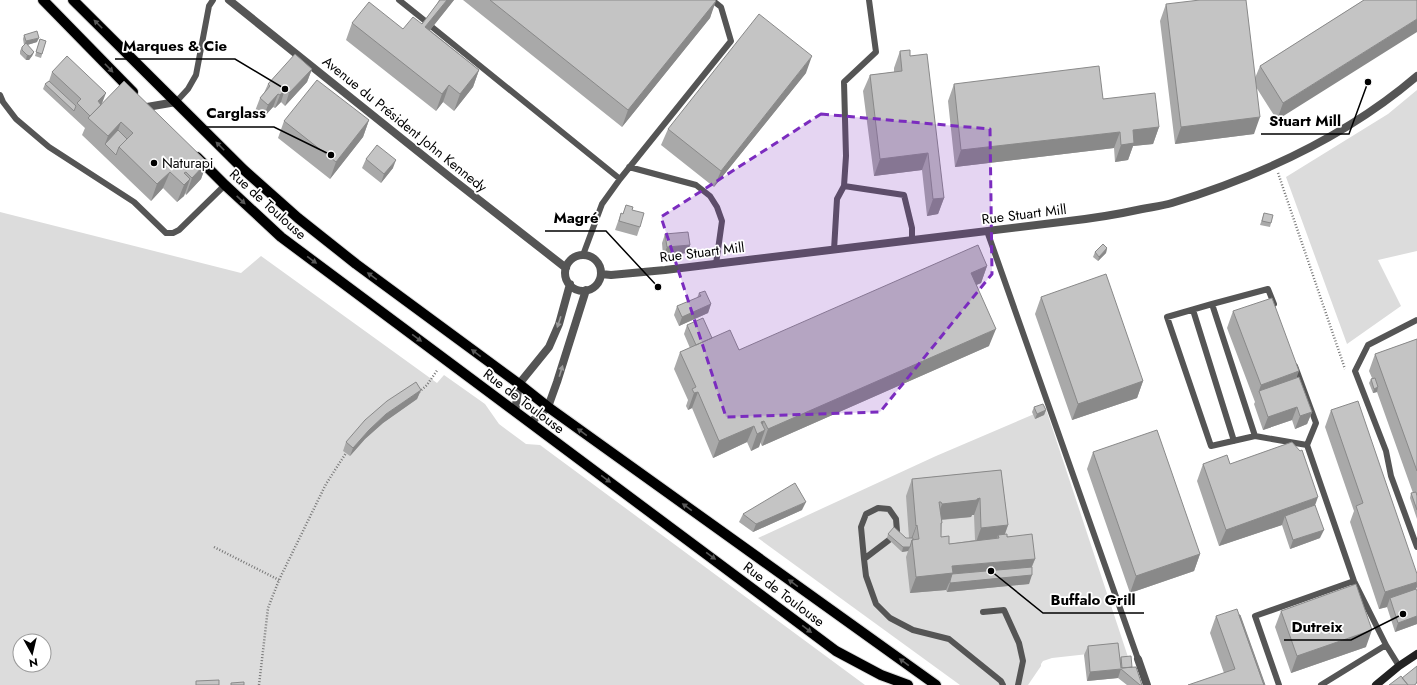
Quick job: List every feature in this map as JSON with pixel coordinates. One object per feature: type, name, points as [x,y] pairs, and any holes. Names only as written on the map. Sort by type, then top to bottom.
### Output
[{"type":"main road","points":[[43,0],[158,118]]},
{"type":"main road","name":"Rue de Toulouse","points":[[73,0],[244,170],[298,218],[356,264],[548,407],[936,685]]},
{"type":"main road","name":"Rue de Toulouse","points":[[191,152],[281,237],[836,651],[881,675],[908,685]]},
{"type":"main road","points":[[881,675],[892,685]]},
{"type":"street","name":"Avenue du Président John Kennedy","points":[[229,0],[566,268]]},
{"type":"street","name":"Rue Stuart Mill","points":[[601,274],[611,275],[649,272],[1104,217],[1171,203],[1259,173],[1323,141],[1390,98],[1417,76]]},
{"type":"street","points":[[147,107],[176,102]]},
{"type":"street","points":[[583,255],[589,256],[598,263],[601,268],[600,280],[591,289],[586,290],[574,288],[570,284],[567,279],[566,268],[572,259],[583,255]]},
{"type":"street","points":[[515,412],[519,384],[549,347],[559,324],[570,284]]},
{"type":"street","points":[[530,422],[548,407],[586,290]]},
{"type":"street","points":[[1376,685],[1399,666],[1417,654]]},
{"type":"street","points":[[1138,659],[1147,685]]},
{"type":"lane","points":[[176,102],[188,89],[196,75],[209,6],[213,0]]},
{"type":"lane","points":[[399,0],[620,179]]},
{"type":"lane","points":[[583,255],[602,204],[629,167],[731,41],[721,7],[712,0]]},
{"type":"lane","points":[[834,250],[836,199],[844,186],[846,156],[844,82],[876,52],[869,0]]},
{"type":"lane","points":[[0,95],[3,102],[16,119],[49,147],[134,202],[166,233],[173,234],[179,230],[225,185]]},
{"type":"lane","points":[[629,167],[696,185],[710,196],[717,207],[722,221],[716,264]]},
{"type":"lane","points":[[844,186],[904,195],[912,228],[912,240]]},
{"type":"lane","points":[[987,231],[1138,659]]},
{"type":"lane","points":[[1276,311],[1268,289],[1167,317],[1211,446],[1255,436],[1307,445]]},
{"type":"lane","points":[[1212,304],[1255,436]]},
{"type":"lane","points":[[1193,310],[1234,441]]},
{"type":"lane","points":[[1417,320],[1368,345],[1355,371],[1386,451],[1391,476],[1417,546]]},
{"type":"lane","points":[[1294,363],[1316,423],[1307,445],[1354,581],[1386,645],[1399,666]]},
{"type":"lane","points":[[895,534],[897,531],[896,519],[889,509],[878,508],[866,514],[861,527],[864,559],[866,576],[876,604],[890,618],[913,630],[948,639],[1001,681],[1003,685]]},
{"type":"lane","points":[[864,559],[889,540]]},
{"type":"lane","points":[[1279,685],[1255,616],[1354,581]]},
{"type":"lane","points":[[983,612],[1004,610],[1019,643],[1023,661],[1018,685]]},
{"type":"lane","points":[[1321,685],[1386,645]]},
{"type":"path","points":[[415,395],[427,385],[446,359]]},
{"type":"path","points":[[259,685],[268,608],[279,580],[326,484],[346,453]]},
{"type":"path","points":[[214,547],[279,580]]},
{"type":"highlighted area","points":[[821,114],[990,129],[992,274],[880,412],[726,417],[661,217]]},
{"type":"shaded area","points":[[1417,90],[1417,251],[1378,260],[1401,306],[1347,344],[1286,177],[1388,114]]},
{"type":"shaded area","points":[[0,212],[241,273],[261,256],[437,383],[444,375],[485,404],[499,424],[526,444],[540,445],[865,685],[0,685]]},
{"type":"shaded area","points":[[1046,409],[1129,660],[1116,662],[1115,651],[1052,658],[1043,661],[1028,685],[960,685],[758,538],[936,456]]},
{"type":"building","points":[[440,0],[447,0],[425,27],[479,70],[460,94],[449,85],[442,94],[352,23],[369,2],[403,29],[413,17],[422,24]]},
{"type":"building","points":[[490,0],[715,0],[716,1],[628,110]]},
{"type":"building","points":[[1200,0],[1246,0],[1260,117],[1181,127],[1166,4]]},
{"type":"building","points":[[1364,0],[1417,0],[1417,19],[1283,103],[1260,66]]},
{"type":"building","points":[[759,14],[812,56],[721,171],[668,129]]},
{"type":"building","points":[[37,31],[39,38],[26,41],[24,35]]},
{"type":"building","points":[[40,39],[46,41],[42,54],[36,52]]},
{"type":"building","points":[[26,43],[34,52],[30,56],[22,50],[22,47]]},
{"type":"building","points":[[910,50],[910,56],[927,54],[944,198],[933,199],[928,153],[880,159],[870,75],[902,71],[900,51]]},
{"type":"building","points":[[295,54],[312,69],[289,93],[285,89],[268,105],[260,98],[270,86],[268,84]]},
{"type":"building","points":[[67,56],[106,93],[98,101],[101,105],[90,116],[77,103],[81,99],[52,72]]},
{"type":"building","points":[[1099,66],[1103,99],[1155,93],[1159,127],[1133,130],[1134,143],[1121,145],[1120,132],[961,150],[954,84]]},
{"type":"building","points":[[317,80],[369,120],[336,162],[284,121]]},
{"type":"building","points":[[49,81],[76,106],[74,111],[45,84]]},
{"type":"building","points":[[124,81],[207,162],[192,178],[186,172],[184,173],[190,179],[184,185],[170,172],[157,184],[119,147],[133,133],[121,122],[108,136],[88,118]]},
{"type":"building","points":[[118,130],[127,139],[119,147],[116,155],[105,144]]},
{"type":"building","points":[[377,145],[396,160],[384,174],[366,159]]},
{"type":"building","points":[[626,205],[633,207],[632,210],[644,213],[640,227],[619,221],[621,213],[623,214]]},
{"type":"building","points":[[1264,213],[1273,215],[1271,223],[1262,221]]},
{"type":"building","points":[[688,232],[690,245],[667,247],[665,234]]},
{"type":"building","points":[[1103,244],[1107,248],[1099,257],[1095,252]]},
{"type":"building","points":[[978,245],[987,266],[971,273],[996,329],[768,429],[764,421],[761,422],[765,430],[757,434],[754,426],[719,441],[698,392],[694,393],[692,389],[696,387],[680,352],[730,330],[739,350]]},
{"type":"building","points":[[1106,274],[1143,381],[1078,404],[1041,297]]},
{"type":"building","points":[[705,291],[711,304],[682,317],[677,306],[701,296],[699,293]]},
{"type":"building","points":[[1272,298],[1299,371],[1261,385],[1233,311]]},
{"type":"building","points":[[703,318],[712,338],[696,345],[687,325]]},
{"type":"building","points":[[1417,339],[1417,471],[1375,354]]},
{"type":"building","points":[[1299,377],[1312,412],[1300,416],[1297,407],[1268,417],[1259,391]]},
{"type":"building","points":[[1375,378],[1378,387],[1374,389],[1371,379]]},
{"type":"building","points":[[416,382],[421,390],[386,414],[353,448],[346,442],[365,420],[387,401]]},
{"type":"building","points":[[1358,401],[1417,574],[1417,582],[1385,592],[1356,506],[1363,503],[1331,410]]},
{"type":"building","points":[[1043,404],[1046,410],[1037,414],[1034,407]]},
{"type":"building","points":[[1157,430],[1200,554],[1136,576],[1093,452]]},
{"type":"building","points":[[1292,442],[1300,451],[1302,450],[1318,497],[1226,530],[1203,464],[1227,455],[1230,464]]},
{"type":"building","points":[[1001,470],[1008,525],[981,528],[980,498],[977,500],[942,504],[939,502],[942,523],[941,537],[949,536],[949,544],[999,538],[998,535],[1007,534],[1007,537],[1032,534],[1035,559],[952,566],[953,573],[916,577],[912,540],[919,539],[917,525],[916,526],[912,479]]},
{"type":"building","points":[[795,483],[806,502],[756,524],[743,514]]},
{"type":"building","points":[[1416,492],[1417,496],[1417,510],[1411,493]]},
{"type":"building","points":[[1315,505],[1324,530],[1293,540],[1285,516]]},
{"type":"building","points":[[894,527],[906,538],[913,538],[910,547],[903,547],[888,534]]},
{"type":"building","points":[[1032,567],[1032,575],[950,583],[952,574]]},
{"type":"building","points":[[1356,584],[1372,630],[1297,656],[1281,611]]},
{"type":"building","points":[[1416,589],[1417,616],[1398,623],[1390,598]]},
{"type":"building","points":[[1237,609],[1264,685],[1188,685],[1235,669],[1216,616]]},
{"type":"building","points":[[1240,615],[1265,685],[1264,685]]},
{"type":"building","points":[[1118,643],[1121,668],[1136,667],[1142,685],[1140,685],[1121,669],[1090,672],[1088,646]]},
{"type":"building","points":[[1131,656],[1132,667],[1122,668],[1121,657]]},
{"type":"building","points":[[1417,666],[1416,684],[1408,685],[1402,678]]},
{"type":"building","points":[[1401,676],[1408,685],[1389,685]]},
{"type":"building","points":[[219,680],[219,685],[196,685],[196,681]]},
{"type":"building","points":[[244,682],[244,685],[231,685],[231,683]]},
{"type":"place","name":"Stuart Mill","points":[[1368,82]]},
{"type":"place","name":"Marques & Cie","points":[[285,89]]},
{"type":"place","name":"Carglass","points":[[331,155]]},
{"type":"place","name":"Naturapi","points":[[154,163]]},
{"type":"place","name":"Magré","points":[[658,287]]},
{"type":"place","name":"Buffalo Grill","points":[[991,571]]},
{"type":"place","name":"Dutreix","points":[[1403,614]]}]
